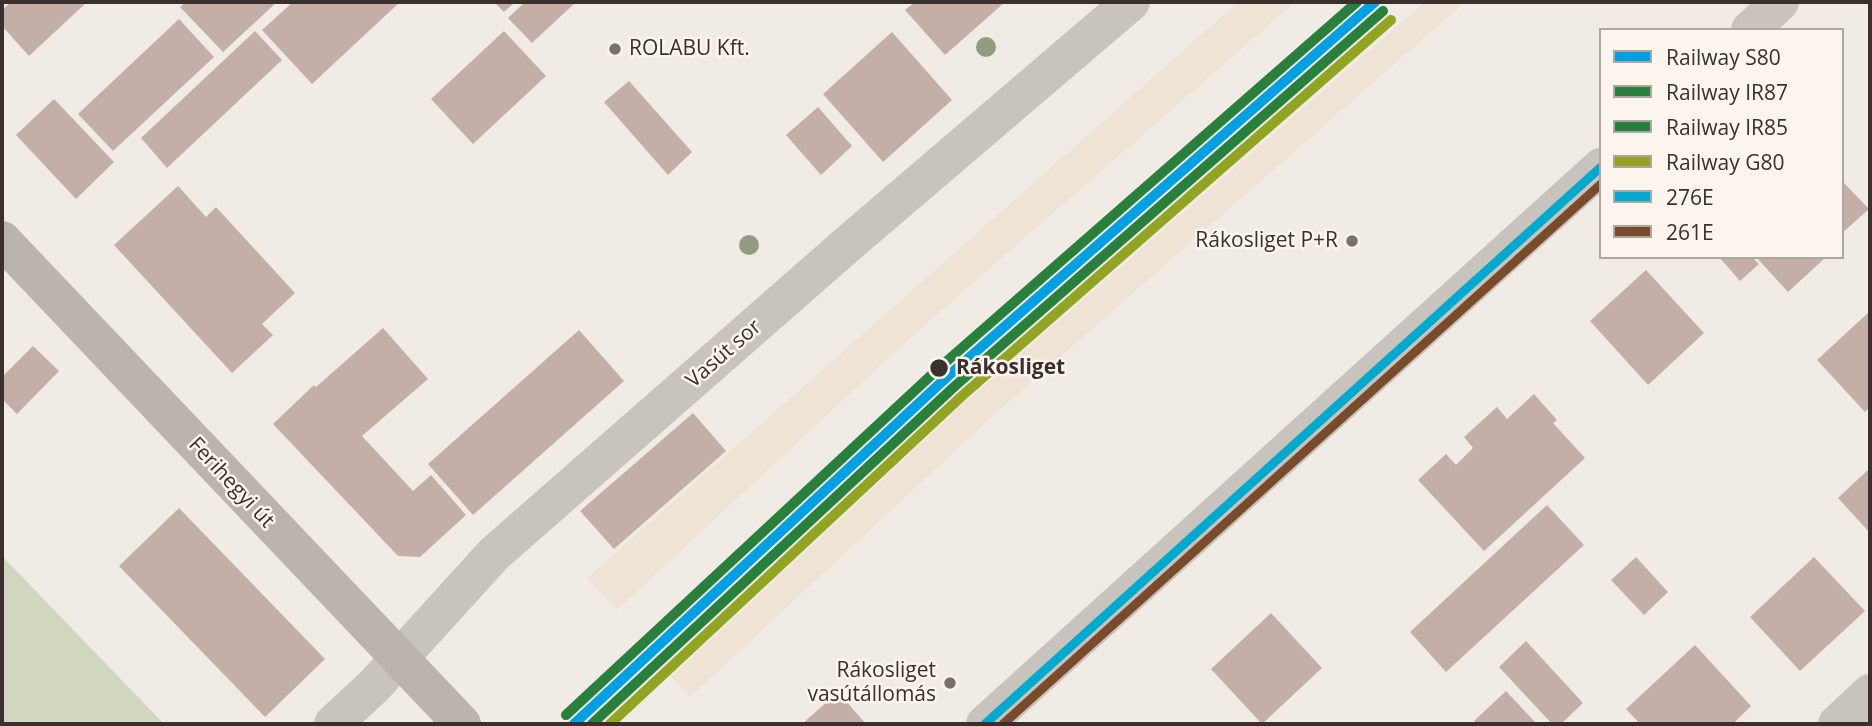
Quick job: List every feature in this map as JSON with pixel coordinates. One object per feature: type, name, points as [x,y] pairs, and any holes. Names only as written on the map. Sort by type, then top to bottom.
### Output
[{"type":"street","name":"Vasút sor","points":[[333,724],[399,660],[494,554],[839,252],[1131,2]]},
{"type":"street","points":[[1752,28],[1780,2]]},
{"type":"street","points":[[985,724],[1599,169]]},
{"type":"street","name":"Ferihegyi út","points":[[2,240],[461,724]]},
{"type":"street","points":[[1837,724],[1870,694]]},
{"type":"green space","points":[[2,556],[164,724],[2,724]]},
{"type":"shaded area","points":[[1238,2],[1295,2],[911,337],[617,610],[587,578]]},
{"type":"shaded area","points":[[1425,2],[1465,2],[986,422],[690,697],[671,677],[968,400]]},
{"type":"building","points":[[11,2],[87,2],[29,56],[2,26],[2,10]]},
{"type":"building","points":[[186,2],[277,2],[223,52],[180,7]]},
{"type":"building","points":[[293,2],[400,2],[312,84],[262,30]]},
{"type":"building","points":[[494,2],[515,2],[504,12]]},
{"type":"building","points":[[525,2],[576,2],[532,43],[508,18]]},
{"type":"building","points":[[915,2],[1005,2],[945,55],[905,10]]},
{"type":"building","points":[[179,19],[214,57],[113,151],[78,114]]},
{"type":"building","points":[[255,31],[282,60],[167,168],[141,138]]},
{"type":"building","points":[[504,31],[546,76],[473,144],[431,99]]},
{"type":"building","points":[[892,32],[952,100],[883,162],[823,94]]},
{"type":"building","points":[[629,81],[692,152],[668,175],[604,102]]},
{"type":"building","points":[[54,99],[114,162],[76,199],[16,135]]},
{"type":"building","points":[[818,107],[852,146],[821,175],[786,135]]},
{"type":"building","points":[[1844,183],[1869,209],[1844,231]]},
{"type":"building","points":[[178,186],[206,217],[216,207],[295,293],[262,324],[273,335],[232,373],[114,245]]},
{"type":"building","points":[[1721,259],[1754,259],[1759,264],[1740,281]]},
{"type":"building","points":[[1758,259],[1824,259],[1788,292]]},
{"type":"building","points":[[1646,270],[1704,333],[1648,385],[1590,321]]},
{"type":"building","points":[[1870,311],[1870,407],[1865,412],[1817,360]]},
{"type":"building","points":[[383,328],[428,379],[362,436],[413,491],[431,475],[466,515],[420,557],[398,556],[273,424],[314,385],[316,387]]},
{"type":"building","points":[[579,330],[624,381],[473,515],[428,464]]},
{"type":"building","points":[[33,346],[59,371],[17,414],[2,399],[2,377]]},
{"type":"building","points":[[1534,394],[1557,420],[1553,423],[1585,458],[1484,551],[1418,480],[1446,454],[1456,465],[1473,448],[1464,437],[1497,407],[1507,419]]},
{"type":"building","points":[[693,413],[726,451],[614,549],[580,511]]},
{"type":"building","points":[[1870,468],[1870,533],[1838,498]]},
{"type":"building","points":[[1547,505],[1584,545],[1446,672],[1410,632]]},
{"type":"building","points":[[179,508],[325,659],[265,717],[119,566]]},
{"type":"building","points":[[1636,557],[1668,592],[1644,615],[1611,580]]},
{"type":"building","points":[[1814,557],[1865,611],[1800,671],[1750,617]]},
{"type":"building","points":[[1271,613],[1322,668],[1262,724],[1211,669]]},
{"type":"building","points":[[1526,641],[1583,703],[1561,724],[1552,724],[1499,667]]},
{"type":"building","points":[[1695,645],[1751,706],[1735,724],[1640,724],[1626,709]]},
{"type":"building","points":[[1506,691],[1535,722],[1477,724],[1474,721]]},
{"type":"building","points":[[838,692],[866,724],[802,724]]},
{"type":"rail line","name":"IR85","points":[[566,715],[939,368],[1357,2]]},
{"type":"rail line","name":"S80","points":[[574,724],[947,377],[1375,2]]},
{"type":"rail line","name":"IR87","points":[[592,724],[955,386],[1383,11]]},
{"type":"rail line","name":"G80","points":[[610,724],[963,395],[1391,20]]},
{"type":"transit line","name":"276E","points":[[985,724],[1599,169]]},
{"type":"transit line","name":"261E","points":[[1003,724],[1599,186]]},
{"type":"place","name":"ROLABU Kft.","points":[[615,49]]},
{"type":"place","name":"Rákosliget P+R","points":[[1352,241]]},
{"type":"place","name":"Rákosliget","points":[[939,368]]},
{"type":"place","name":"Rákosliget vasútállomás","points":[[950,683]]}]
